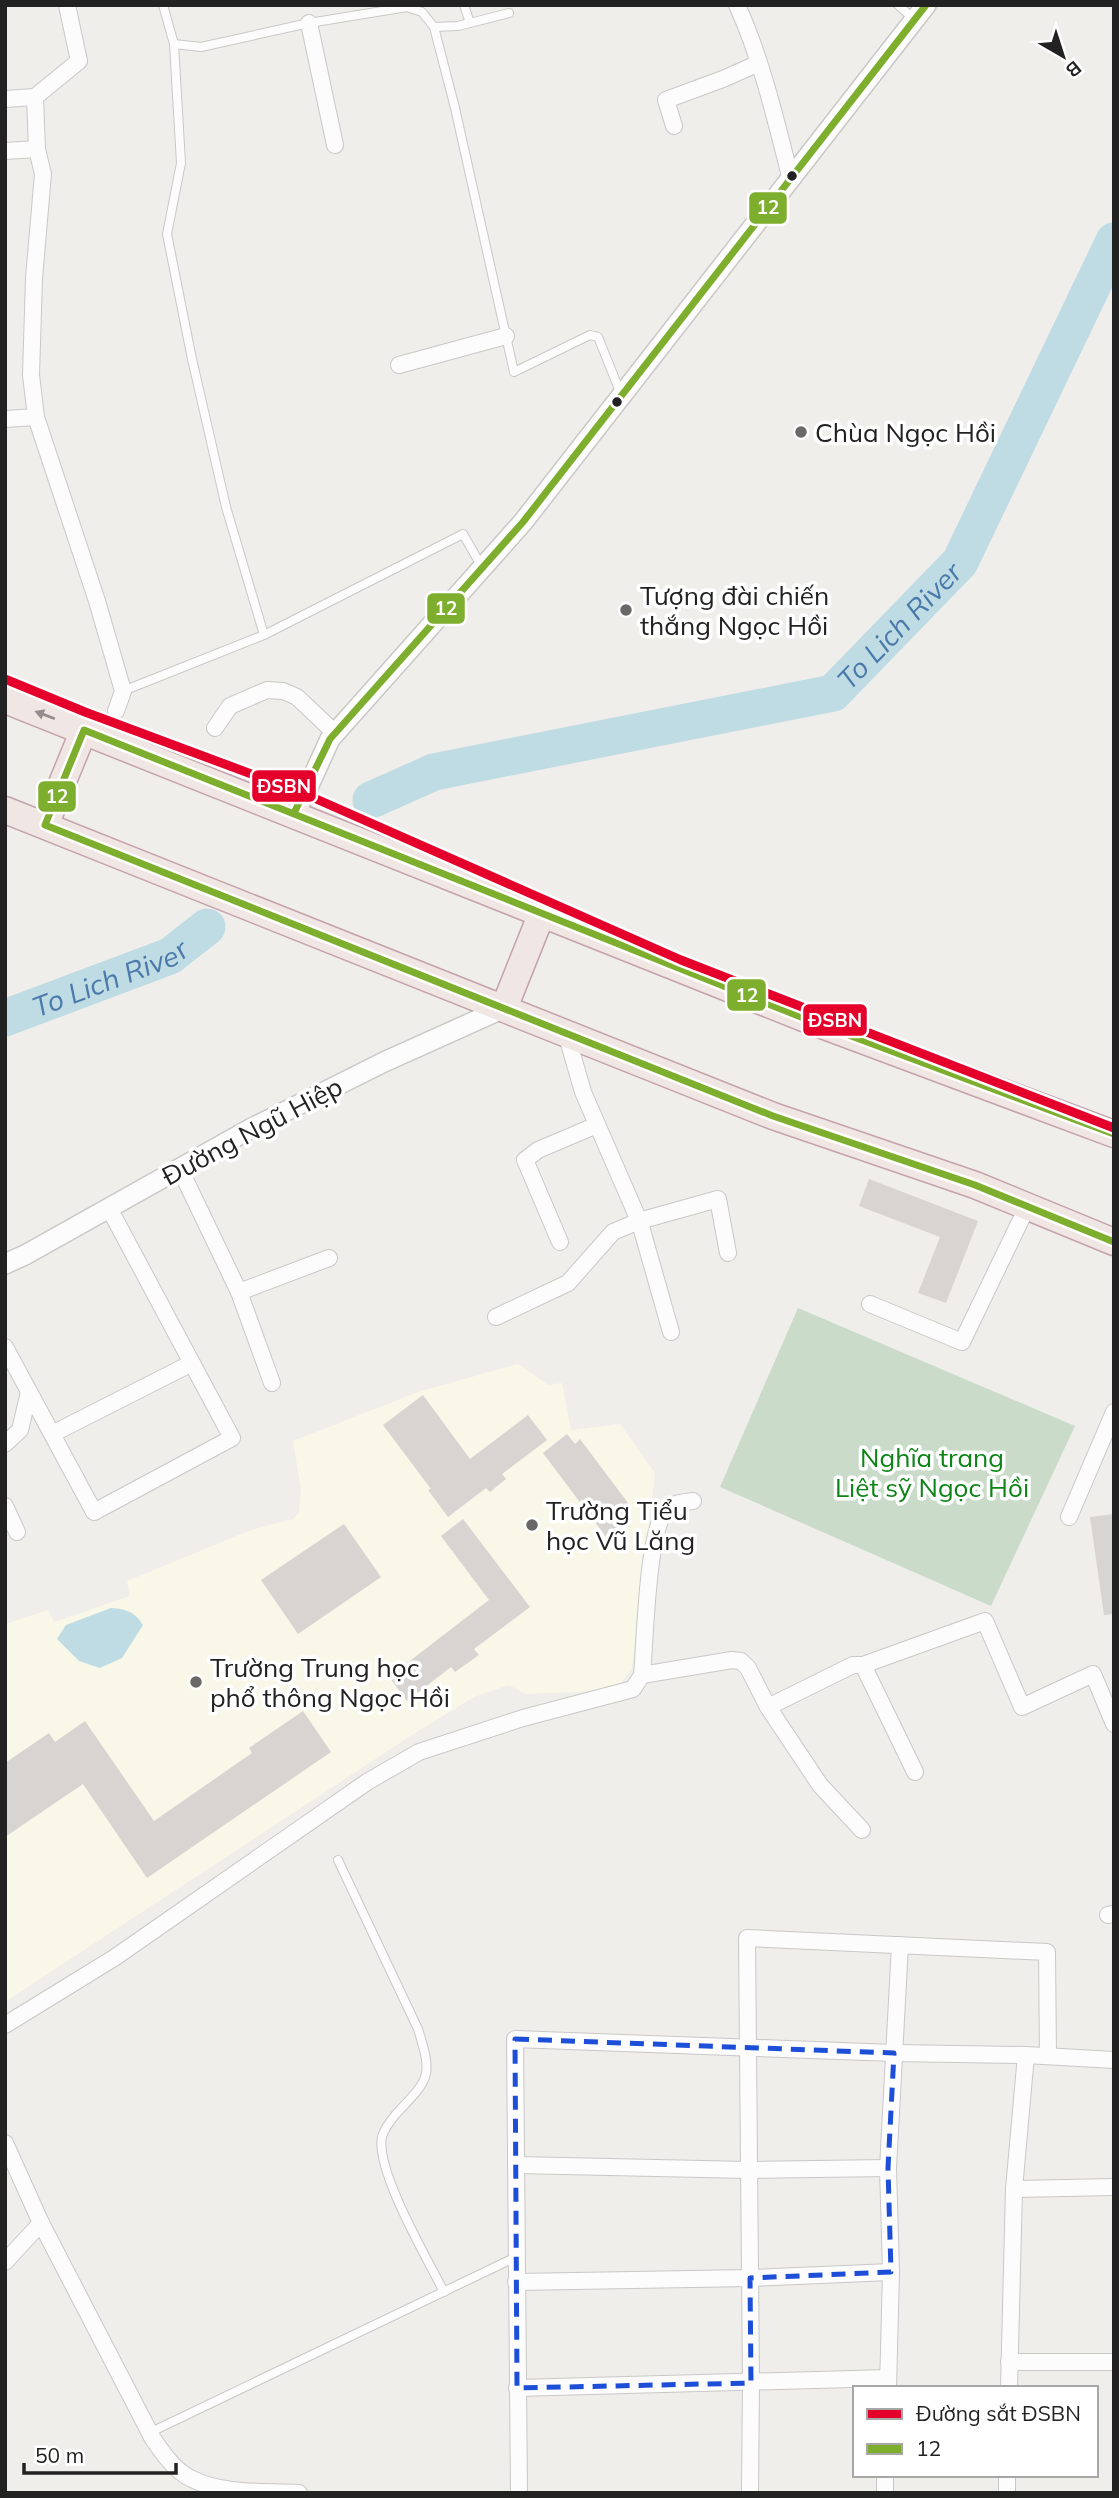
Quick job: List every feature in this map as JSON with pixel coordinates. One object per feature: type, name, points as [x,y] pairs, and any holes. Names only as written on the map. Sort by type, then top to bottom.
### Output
[{"type":"highway","points":[[5,700],[811,1021],[1114,1134]]},
{"type":"highway","points":[[45,825],[84,730]]},
{"type":"highway","points":[[5,810],[773,1116],[975,1185],[1114,1242]]},
{"type":"highway","points":[[503,1008],[542,912]]},
{"type":"street","points":[[5,99],[35,97],[79,61],[67,5]]},
{"type":"street","points":[[737,5],[759,63],[791,180]]},
{"type":"street","points":[[294,813],[330,739],[523,522],[921,13]]},
{"type":"street","points":[[309,23],[335,145]]},
{"type":"street","points":[[674,126],[666,100],[759,63]]},
{"type":"street","points":[[35,97],[37,149],[43,174],[34,278],[32,362],[36,417],[97,601],[123,691],[116,710]]},
{"type":"street","points":[[5,151],[37,149]]},
{"type":"street","points":[[399,365],[506,337]]},
{"type":"street","points":[[5,419],[36,417]]},
{"type":"street","points":[[215,729],[230,706],[267,690],[283,691],[297,697],[335,733]]},
{"type":"street","name":"Đường Ngũ Hiệp","points":[[5,1264],[250,1129],[384,1062],[503,1008]]},
{"type":"street","points":[[566,1033],[583,1092],[639,1221],[671,1332]]},
{"type":"street","points":[[560,1242],[525,1160],[538,1150],[597,1125]]},
{"type":"street","points":[[180,1169],[239,1292],[272,1384]]},
{"type":"street","points":[[496,1317],[568,1283],[613,1232],[639,1221],[718,1199],[728,1253]]},
{"type":"street","points":[[870,1304],[962,1342],[1027,1206]]},
{"type":"street","points":[[5,1347],[94,1512],[232,1438],[109,1209]]},
{"type":"street","points":[[239,1292],[329,1258]]},
{"type":"street","points":[[52,1434],[192,1363]]},
{"type":"street","points":[[5,1444],[20,1430],[29,1392]]},
{"type":"street","points":[[1069,1517],[1114,1412]]},
{"type":"street","points":[[5,2025],[114,1958],[367,1782],[419,1752],[523,1718],[632,1689],[642,1675],[652,1551],[660,1521],[667,1509],[693,1501]]},
{"type":"street","points":[[5,1506],[17,1532]]},
{"type":"street","points":[[768,1707],[853,1665],[863,1665],[985,1621],[1022,1707],[1093,1674],[1114,1724]]},
{"type":"street","points":[[642,1675],[732,1660],[741,1661],[748,1668],[768,1707],[820,1785],[862,1830]]},
{"type":"street","points":[[863,1665],[915,1772]]},
{"type":"street","points":[[750,2493],[747,1938],[1047,1952],[1048,2056]]},
{"type":"street","points":[[517,2388],[888,2383],[891,2272],[888,2168],[900,1945]]},
{"type":"street","points":[[519,2493],[515,2039],[1114,2060]]},
{"type":"street","points":[[1009,2386],[1014,2189],[1026,2055]]},
{"type":"street","points":[[5,2143],[41,2222],[149,2433],[170,2462],[190,2478],[225,2491],[299,2493]]},
{"type":"street","points":[[516,2165],[749,2170],[888,2168]]},
{"type":"street","points":[[1014,2189],[1114,2187]]},
{"type":"street","points":[[5,2262],[41,2222]]},
{"type":"street","points":[[516,2282],[750,2278],[891,2272]]},
{"type":"street","points":[[1009,2362],[1114,2362]]},
{"type":"lane","points":[[163,5],[174,44],[181,163],[167,234],[226,507],[264,635]]},
{"type":"lane","points":[[464,5],[470,23]]},
{"type":"lane","points":[[898,5],[921,13]]},
{"type":"lane","points":[[174,44],[201,47],[309,23],[407,6],[422,12],[434,27],[455,108],[514,372],[590,335],[598,337],[622,397]]},
{"type":"lane","points":[[434,27],[457,26],[509,13]]},
{"type":"lane","points":[[123,691],[264,635],[463,534],[483,567]]},
{"type":"lane","points":[[338,1860],[418,2029],[426,2054],[427,2077],[392,2119],[382,2137],[383,2158],[394,2190],[444,2292]]},
{"type":"lane","points":[[149,2433],[516,2257]]},
{"type":"highlighted area","points":[[515,2039],[894,2053],[888,2168],[891,2272],[750,2278],[751,2383],[517,2388]]},
{"type":"shaded area","name":"Trường Trung học phổ thông Ngọc Hồi","points":[[518,1364],[548,1385],[562,1383],[571,1430],[620,1424],[655,1473],[632,1668],[616,1690],[526,1694],[509,1685],[474,1697],[5,2002],[5,1624],[48,1610],[54,1622],[130,1596],[127,1581],[251,1530],[293,1519],[299,1512],[301,1490],[293,1441],[418,1392]]},
{"type":"green space","name":"Nghĩa trang Liệt sỹ Ngọc Hồi","points":[[798,1308],[1075,1426],[991,1606],[720,1487]]},
{"type":"water","points":[[111,1608],[130,1612],[143,1625],[122,1658],[100,1668],[79,1661],[57,1639],[66,1625]]},
{"type":"building","points":[[869,1179],[978,1221],[946,1303],[918,1293],[940,1237],[859,1206]]},
{"type":"building","points":[[423,1395],[470,1459],[528,1415],[547,1440],[502,1474],[506,1479],[490,1492],[486,1488],[448,1517],[428,1490],[431,1489],[383,1425]]},
{"type":"building","points":[[567,1434],[575,1444],[580,1439],[631,1507],[626,1512],[630,1518],[618,1527],[629,1542],[606,1537],[543,1453]]},
{"type":"building","points":[[1114,1514],[1114,1614],[1104,1615],[1090,1517]]},
{"type":"building","points":[[463,1519],[530,1607],[474,1649],[479,1655],[455,1672],[451,1667],[407,1701],[389,1677],[489,1600],[441,1536]]},
{"type":"building","points":[[344,1524],[381,1577],[298,1634],[261,1580]]},
{"type":"building","points":[[303,1711],[331,1752],[147,1878],[83,1784],[5,1837],[5,1763],[49,1733],[55,1742],[85,1721],[154,1821],[252,1753],[249,1748]]},
{"type":"waterway","name":"To Lich River","points":[[371,800],[434,772],[833,693],[960,562],[1114,241]]},
{"type":"waterway","name":"To Lich River","points":[[5,1018],[170,956],[207,927]]},
{"type":"rail line","name":"ĐSBN","points":[[5,679],[85,712],[305,794],[681,960],[1114,1128]]},
{"type":"transit line","name":"12","points":[[294,813],[330,739],[523,522],[926,5]]},
{"type":"transit line","name":"12","points":[[1114,1134],[811,1021],[84,730],[45,825],[773,1116],[975,1185],[1114,1242]]},
{"type":"place","name":"Chùa Ngọc Hồi","points":[[801,432]]},
{"type":"place","name":"Tượng đài chiến thắng Ngọc Hồi","points":[[626,610]]},
{"type":"place","name":"Trường Tiểu học Vũ Lăng","points":[[532,1525]]},
{"type":"place","name":"Trường Trung học phổ thông Ngọc Hồi","points":[[196,1682]]}]
